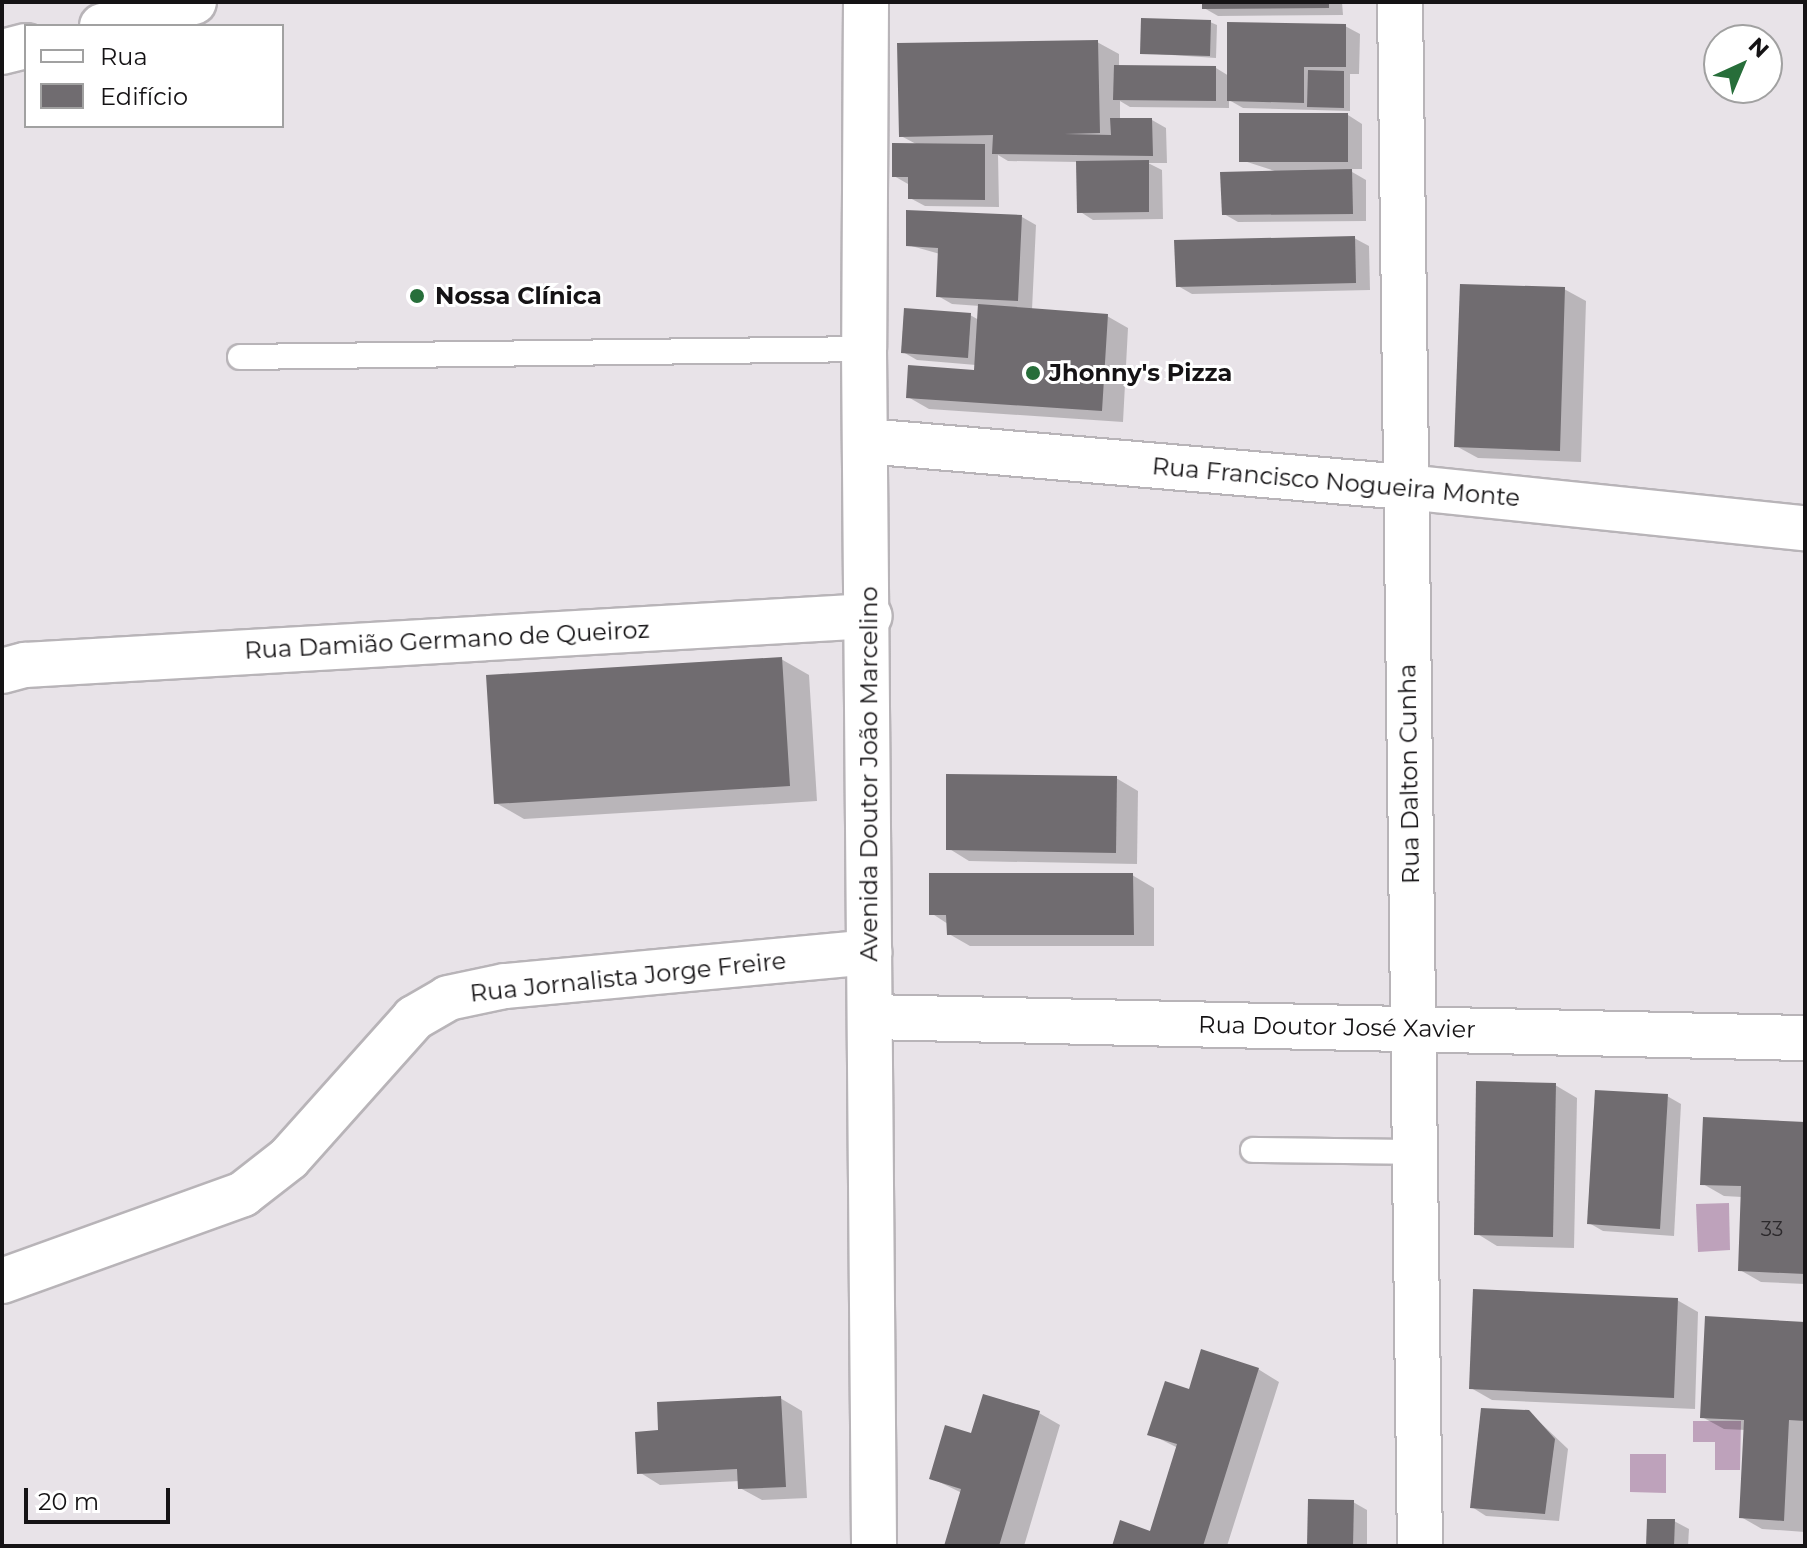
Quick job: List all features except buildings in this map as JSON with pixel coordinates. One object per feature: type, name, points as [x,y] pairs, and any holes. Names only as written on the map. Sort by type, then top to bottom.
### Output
[{"type":"street","points":[[110,24],[194,2]]},
{"type":"street","name":"Avenida Doutor João Marcelino","points":[[866,2],[864,349],[870,616],[869,952],[874,1546]]},
{"type":"street","name":"Rua Dalton Cunha","points":[[1400,2],[1420,1546]]},
{"type":"street","points":[[2,52],[24,46]]},
{"type":"street","name":"Rua Francisco Nogueira Monte","points":[[866,441],[1405,487],[1805,528]]},
{"type":"street","name":"Rua Damião Germano de Queiroz","points":[[10,665],[870,616]]},
{"type":"street","name":"Rua Jornalista Jorge Freire","points":[[2,1281],[243,1194],[289,1158],[414,1018],[448,998],[505,986],[869,952]]},
{"type":"street","name":"Rua Doutor José Xavier","points":[[870,1017],[1805,1038]]},
{"type":"lane","points":[[240,357],[864,349]]},
{"type":"lane","points":[[1253,1150],[1415,1152]]},
{"type":"shaded area","points":[[1729,1203],[1730,1250],[1698,1252],[1696,1204]]},
{"type":"shaded area","points":[[1693,1421],[1741,1421],[1740,1470],[1715,1470],[1715,1442],[1693,1442]]},
{"type":"shaded area","points":[[1630,1454],[1666,1454],[1666,1493],[1630,1492]]},
{"type":"place","name":"Nossa Clínica","points":[[417,296]]},
{"type":"place","name":"Jhonny's Pizza","points":[[1033,373]]}]
